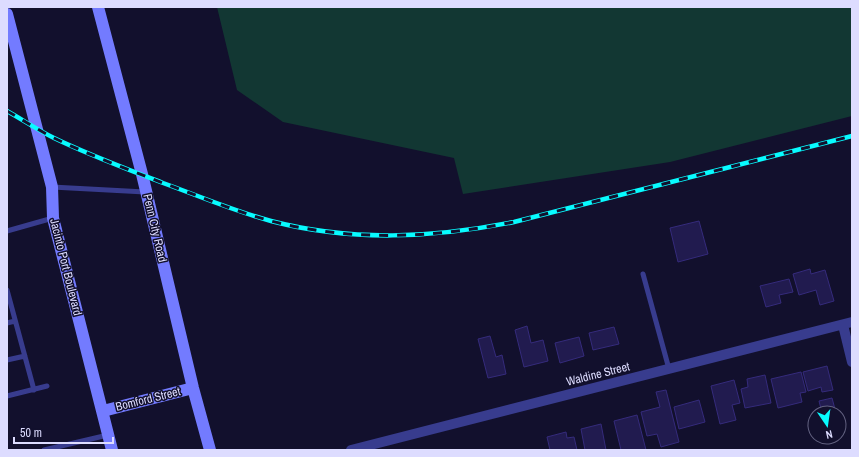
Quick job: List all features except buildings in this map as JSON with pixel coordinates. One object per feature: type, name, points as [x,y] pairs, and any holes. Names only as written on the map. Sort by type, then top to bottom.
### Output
[{"type":"street","name":"Penn City Road","points":[[98,7],[146,192],[193,388],[210,450]]},
{"type":"street","name":"Jacinto Port Boulevard","points":[[7,14],[52,187],[52,218],[112,450]]},
{"type":"street","name":"Waldine Street","points":[[351,450],[847,323]]},
{"type":"street","points":[[847,323],[852,362]]},
{"type":"street","name":"Bomford Street","points":[[103,411],[193,388]]},
{"type":"lane","points":[[52,187],[146,192]]},
{"type":"lane","points":[[7,231],[52,218]]},
{"type":"lane","points":[[643,274],[669,369]]},
{"type":"lane","points":[[7,290],[34,390]]},
{"type":"lane","points":[[7,323],[15,321]]},
{"type":"lane","points":[[7,360],[25,356]]},
{"type":"lane","points":[[7,396],[47,386]]},
{"type":"lane","points":[[44,450],[109,435]]},
{"type":"green space","points":[[217,7],[852,7],[852,116],[670,162],[463,194],[454,158],[283,122],[237,90]]},
{"type":"railway","points":[[7,111],[48,135],[81,150],[230,208],[271,221],[301,228],[362,235],[453,232],[514,222],[852,136]]}]
